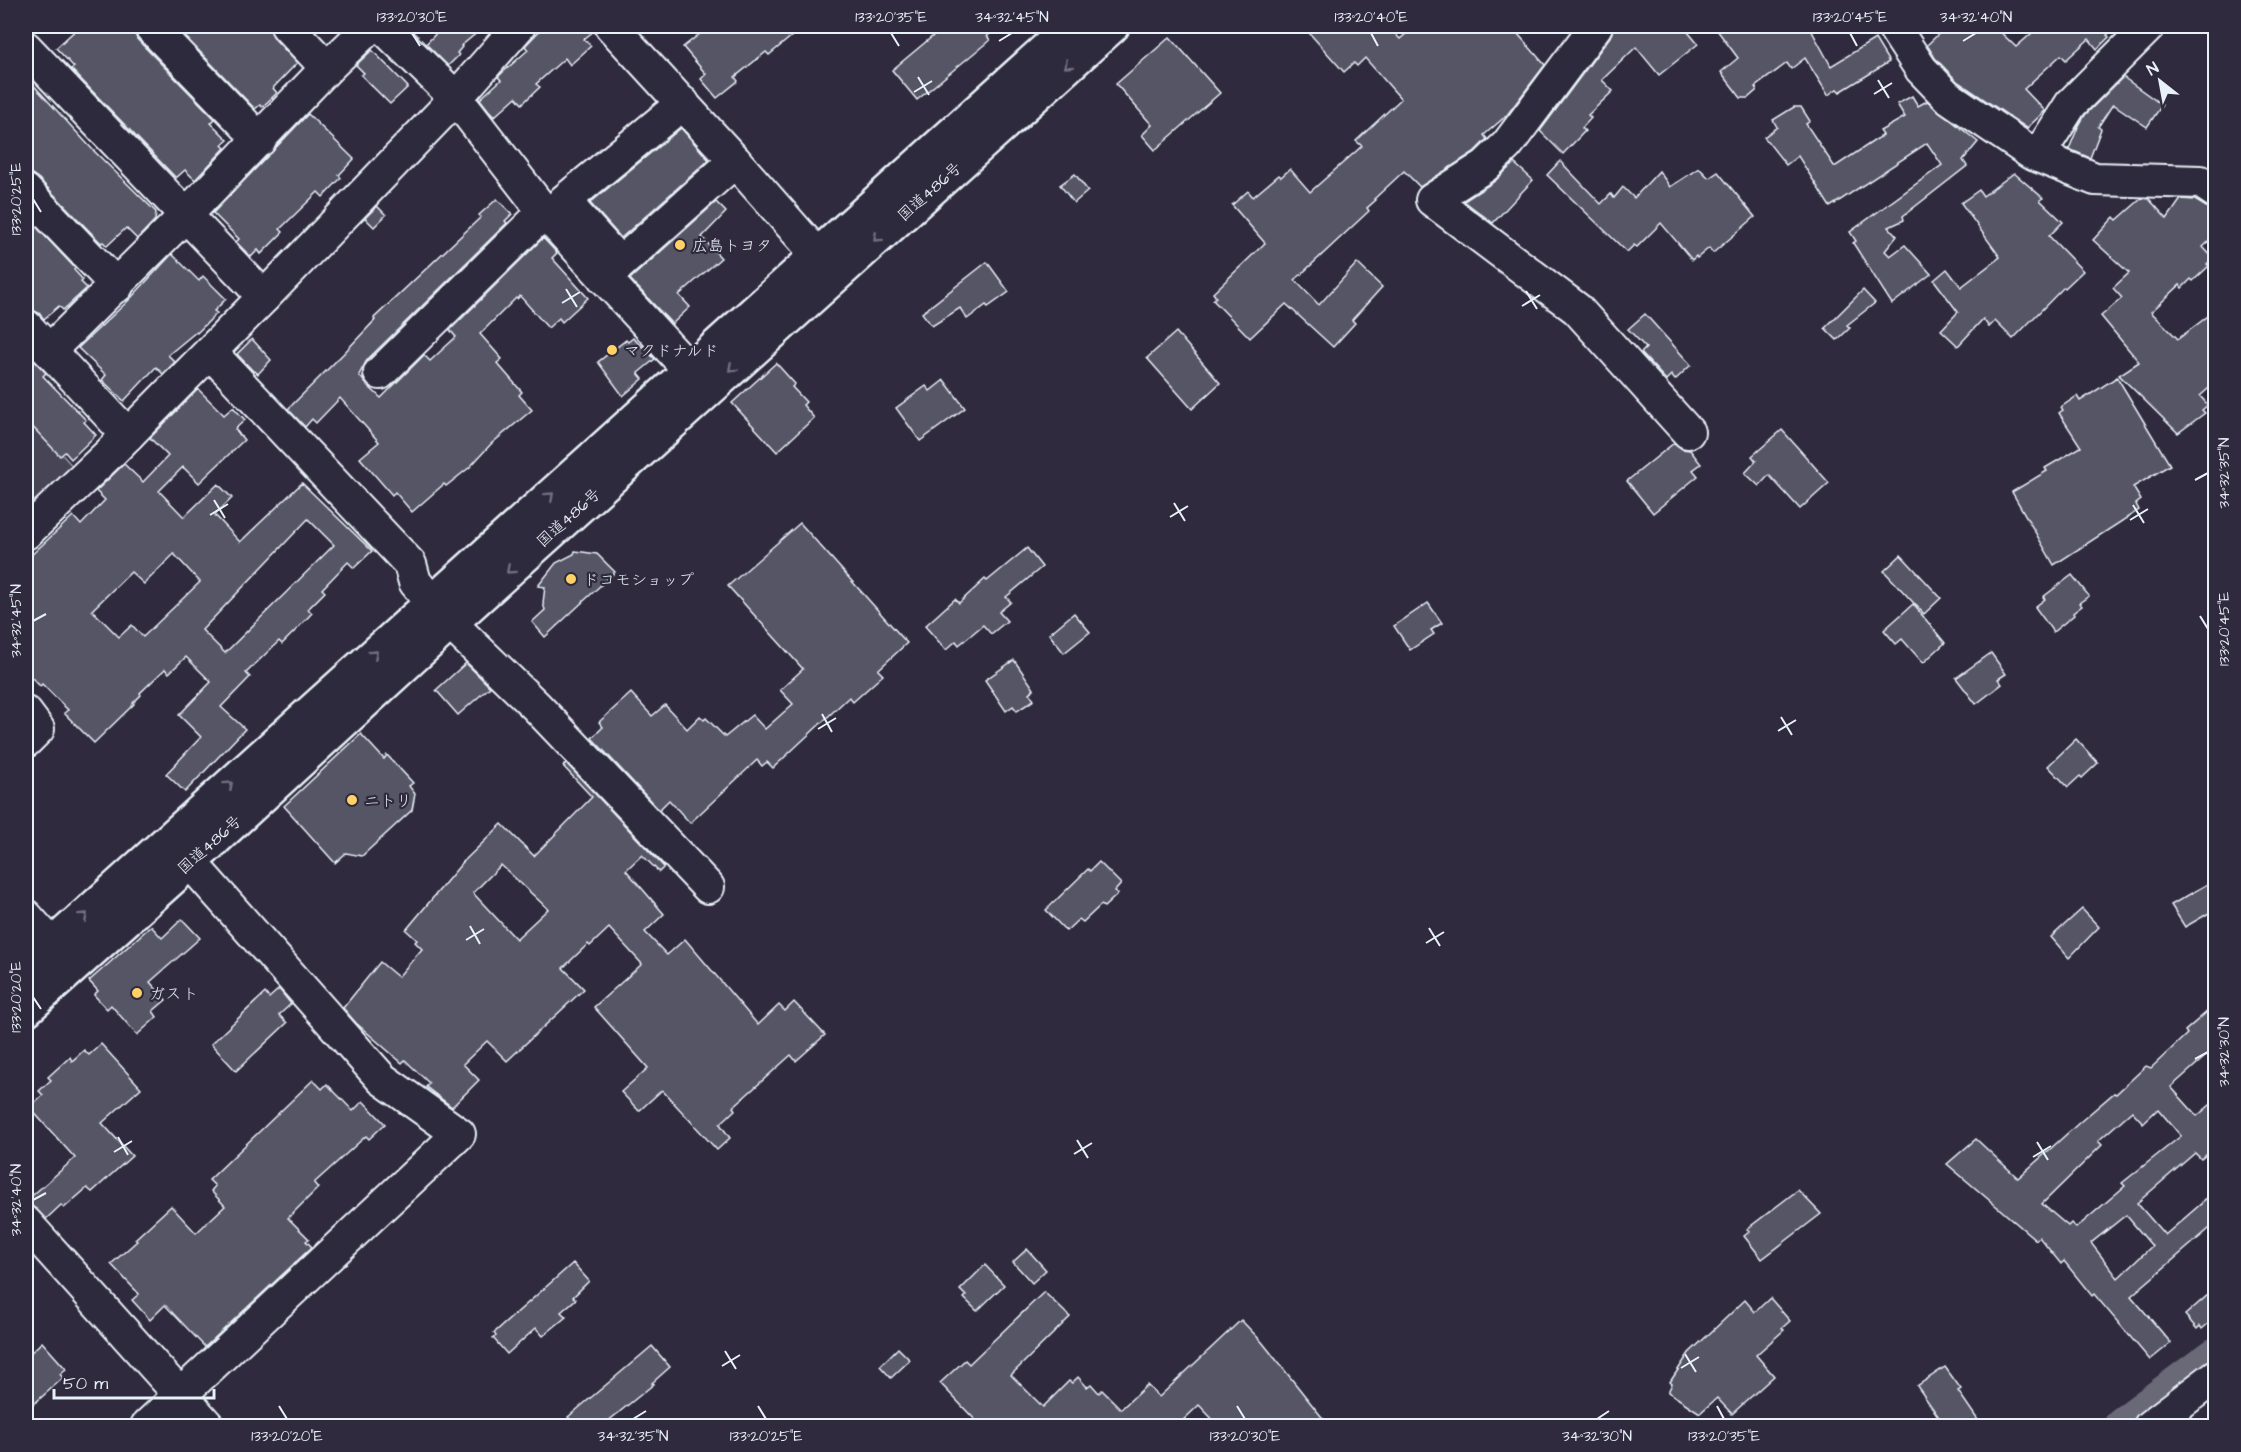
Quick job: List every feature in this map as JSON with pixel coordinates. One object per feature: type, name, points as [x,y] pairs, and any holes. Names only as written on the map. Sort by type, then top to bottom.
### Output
[{"type":"highway","name":"国道486号","points":[[26,969],[441,613],[826,265],[1072,26]]},
{"type":"highway","name":"国道486号","points":[[826,265],[1112,26]]},
{"type":"highway","name":"国道486号","points":[[26,1009],[190,862],[441,613]]},
{"type":"street","points":[[150,26],[260,140]]},
{"type":"street","points":[[287,26],[327,68]]},
{"type":"street","points":[[49,351],[117,286],[327,68],[371,26]]},
{"type":"street","points":[[382,26],[456,98],[544,212],[611,271]]},
{"type":"street","points":[[26,533],[128,435],[264,297],[456,98],[519,26]]},
{"type":"street","points":[[611,26],[735,161],[826,265]]},
{"type":"street","points":[[1596,26],[1507,145],[1485,166],[1432,200],[1577,309],[1688,432]]},
{"type":"street","points":[[1893,26],[1921,69],[1947,96],[2031,153],[2095,179],[2201,182],[2216,192]]},
{"type":"street","points":[[2038,156],[2071,104],[2149,26]]},
{"type":"street","points":[[26,48],[264,297]]},
{"type":"street","points":[[683,104],[564,201],[611,271],[698,381]]},
{"type":"street","points":[[611,271],[735,161]]},
{"type":"street","points":[[26,190],[117,286]]},
{"type":"street","points":[[380,373],[544,212]]},
{"type":"street","points":[[26,326],[128,435]]},
{"type":"street","points":[[210,352],[410,564],[415,582],[441,613],[537,706],[708,887]]},
{"type":"street","points":[[26,713],[38,729],[33,746]]},
{"type":"street","points":[[147,1426],[459,1134],[382,1079],[190,862]]},
{"type":"street","points":[[26,916],[52,945]]},
{"type":"street","points":[[26,1223],[208,1426]]},
{"type":"street","points":[[2166,1422],[2216,1376]]},
{"type":"shaded area","points":[[26,415],[76,470],[26,515]]},
{"type":"building","points":[[80,26],[133,26],[137,39],[215,119],[211,123],[228,140],[222,145],[225,148],[195,180],[185,170],[176,178],[71,69],[74,67],[56,48]]},
{"type":"building","points":[[175,26],[270,26],[274,38],[297,63],[273,88],[277,93],[262,107],[260,105],[255,109]]},
{"type":"building","points":[[443,26],[485,26],[461,46],[457,53],[459,55],[448,66],[426,44]]},
{"type":"building","points":[[544,26],[594,26],[594,31],[584,39],[591,46],[570,65],[565,58],[536,84],[540,87],[522,104],[516,97],[494,117],[480,99],[501,80],[498,77],[528,50],[525,46]]},
{"type":"building","points":[[710,26],[804,26],[769,55],[766,52],[735,77],[738,81],[717,98],[701,79],[706,74],[683,47]]},
{"type":"building","points":[[945,26],[1002,26],[987,36],[990,40],[917,100],[892,70]]},
{"type":"building","points":[[1303,26],[1388,26],[1400,39],[1415,26],[1511,26],[1545,65],[1507,115],[1484,135],[1487,139],[1474,152],[1420,187],[1404,171],[1374,199],[1376,200],[1367,208],[1369,211],[1295,280],[1319,305],[1357,263],[1382,287],[1352,320],[1355,323],[1333,347],[1286,304],[1250,338],[1213,300],[1216,297],[1213,293],[1265,243],[1232,205],[1248,191],[1253,197],[1279,175],[1281,177],[1290,169],[1310,192],[1362,146],[1356,141],[1401,99],[1365,58],[1357,66],[1354,63],[1344,72]]},
{"type":"building","points":[[1614,26],[1683,26],[1698,44],[1659,75],[1636,47],[1602,80],[1613,91],[1588,115],[1591,118],[1582,128],[1585,131],[1563,154],[1540,131],[1610,37]]},
{"type":"building","points":[[1714,26],[1809,26],[1831,66],[1875,39],[1889,62],[1840,92],[1837,89],[1828,95],[1805,58],[1791,69],[1787,63],[1755,87],[1757,90],[1748,98],[1741,98],[1721,72],[1738,58]]},
{"type":"building","points":[[1947,26],[1994,26],[2016,47],[2040,26],[2118,26],[2107,35],[2109,37],[2097,49],[2089,39],[2066,60],[2061,55],[2024,89],[2045,111],[2027,128],[1957,81],[1935,58],[1927,45]]},
{"type":"building","points":[[1170,37],[1220,93],[1155,150],[1142,135],[1152,125],[1116,84]]},
{"type":"building","points":[[372,50],[408,87],[390,104],[361,75],[364,73],[356,65]]},
{"type":"building","points":[[26,77],[93,150],[156,212],[155,220],[137,239],[126,228],[107,246],[101,243],[39,179],[32,174],[26,174]]},
{"type":"building","points":[[2123,77],[2162,105],[2147,127],[2113,104],[2098,127],[2101,129],[2090,158],[2069,149],[2085,115]]},
{"type":"building","points":[[1912,96],[1918,106],[1927,101],[1978,142],[1963,160],[1967,166],[1903,216],[1904,220],[1889,227],[1897,236],[1885,251],[1890,256],[1905,245],[1931,274],[1892,304],[1853,243],[1856,241],[1850,232],[1942,165],[1927,143],[1830,207],[1798,156],[1786,165],[1764,137],[1777,127],[1773,120],[1794,107],[1801,107],[1810,121],[1806,124],[1836,166],[1883,135],[1880,131],[1905,117],[1897,104]]},
{"type":"building","points":[[308,114],[354,159],[339,175],[341,178],[323,197],[318,192],[280,229],[283,232],[261,254],[258,250],[251,257],[236,242],[239,239],[213,213]]},
{"type":"building","points":[[681,128],[709,160],[621,238],[590,203]]},
{"type":"building","points":[[1560,161],[1601,204],[1611,194],[1614,198],[1623,187],[1634,198],[1659,171],[1670,187],[1699,168],[1709,178],[1718,172],[1755,217],[1713,253],[1709,248],[1692,260],[1661,223],[1637,247],[1634,245],[1627,252],[1547,175]]},
{"type":"building","points":[[1514,163],[1533,180],[1493,223],[1464,201],[1495,181]]},
{"type":"building","points":[[2014,173],[2043,198],[2040,200],[2063,222],[2049,236],[2083,271],[2013,339],[1995,321],[1989,327],[1983,319],[1958,346],[1941,330],[1958,312],[1934,280],[1947,269],[1961,287],[2000,257],[1961,203],[1979,190],[1983,196]]},
{"type":"building","points":[[1075,174],[1088,191],[1074,203],[1060,185]]},
{"type":"building","points":[[2142,198],[2149,199],[2167,219],[2181,199],[2195,200],[2216,213],[2216,235],[2203,247],[2213,258],[2207,264],[2209,266],[2193,281],[2191,279],[2182,288],[2180,285],[2151,312],[2178,339],[2216,310],[2216,382],[2200,396],[2208,405],[2202,410],[2205,413],[2178,433],[2119,375],[2139,362],[2101,316],[2122,298],[2113,288],[2129,273],[2093,240],[2114,217],[2117,220]]},
{"type":"building","points":[[497,199],[512,214],[505,221],[507,223],[367,360],[359,375],[367,385],[381,398],[424,355],[430,361],[456,337],[450,330],[543,238],[557,253],[552,258],[588,298],[562,322],[559,318],[548,328],[520,296],[480,334],[502,359],[497,363],[522,392],[519,395],[532,410],[491,444],[470,467],[446,486],[444,484],[412,512],[395,492],[392,495],[360,458],[379,442],[340,398],[316,423],[312,419],[305,427],[288,409],[343,354],[375,320],[374,318],[481,217],[479,215]]},
{"type":"building","name":"広島トヨタ","points":[[716,202],[726,212],[702,237],[721,258],[679,295],[690,307],[672,324],[630,279]]},
{"type":"building","points":[[377,206],[386,215],[374,227],[365,218]]},
{"type":"building","points":[[26,216],[75,268],[74,270],[83,280],[81,282],[87,288],[63,310],[59,306],[44,319],[39,313],[26,307]]},
{"type":"building","points":[[172,254],[199,281],[203,276],[226,299],[214,311],[217,313],[197,333],[168,355],[175,362],[163,374],[156,367],[124,401],[102,380],[106,375],[78,348],[130,299]]},
{"type":"building","points":[[987,262],[1009,292],[967,319],[960,308],[932,326],[922,313]]},
{"type":"building","points":[[1863,290],[1875,303],[1847,325],[1850,328],[1837,340],[1825,328]]},
{"type":"building","points":[[1645,314],[1691,365],[1675,380],[1671,375],[1666,380],[1641,353],[1646,348],[1628,329]]},
{"type":"building","points":[[1176,332],[1220,383],[1192,409],[1147,358]]},
{"type":"building","points":[[633,338],[655,359],[638,373],[643,379],[623,396],[598,362],[626,340],[628,342]]},
{"type":"building","points":[[252,339],[271,360],[258,374],[237,354]]},
{"type":"building","points":[[26,352],[46,373],[43,376],[86,420],[84,422],[96,435],[71,459],[65,452],[60,456],[26,420]]},
{"type":"building","points":[[776,363],[795,384],[792,387],[806,402],[803,405],[814,418],[777,452],[732,403]]},
{"type":"building","points":[[2117,377],[2170,465],[2133,487],[2141,500],[2136,504],[2139,510],[2054,565],[2012,492],[2047,471],[2045,468],[2081,447],[2059,413],[2063,410],[2061,407],[2077,396],[2080,401]]},
{"type":"building","points":[[944,380],[965,408],[920,441],[896,408],[926,386],[930,391]]},
{"type":"building","points":[[198,389],[224,415],[233,407],[245,420],[235,429],[244,440],[199,483],[183,467],[159,491],[184,517],[218,484],[232,498],[215,515],[240,542],[302,483],[372,551],[354,568],[348,562],[322,589],[325,592],[308,609],[312,613],[282,644],[279,641],[246,673],[250,677],[221,707],[245,729],[185,792],[166,774],[201,737],[179,715],[211,682],[186,657],[169,673],[165,669],[140,693],[141,695],[134,704],[94,743],[64,713],[68,710],[42,684],[40,686],[26,672],[26,560],[73,516],[81,525],[105,500],[96,491],[124,464],[143,482],[168,456],[150,438]],"holes":[[[308,519],[334,545],[225,653],[202,630]],[[174,554],[200,582],[143,637],[132,625],[119,637],[92,610],[131,572],[144,584]]]},
{"type":"building","points":[[1782,430],[1829,483],[1800,509],[1769,475],[1759,486],[1745,473],[1756,461],[1752,456]]},
{"type":"building","points":[[1674,443],[1682,449],[1690,450],[1701,464],[1693,470],[1698,476],[1653,513],[1627,481]]},
{"type":"building","points":[[800,523],[907,643],[878,670],[883,675],[853,702],[849,697],[773,768],[767,762],[762,766],[757,760],[690,823],[669,800],[659,810],[592,738],[603,727],[599,722],[631,693],[652,716],[665,705],[687,729],[700,716],[704,720],[706,718],[725,737],[752,715],[765,729],[793,704],[780,690],[803,669],[728,586]]},
{"type":"building","points":[[1027,548],[1042,567],[1006,597],[1011,602],[999,612],[1007,621],[991,634],[983,625],[959,645],[956,641],[946,650],[925,626],[955,599],[959,603],[985,579],[987,581]]},
{"type":"building","points":[[575,551],[597,554],[615,572],[545,637],[532,622],[545,610],[543,603],[545,587],[538,586],[556,563],[574,554]]},
{"type":"building","points":[[1901,555],[1941,598],[1924,614],[1884,571]]},
{"type":"building","points":[[2072,575],[2089,596],[2079,603],[2082,606],[2073,613],[2074,615],[2053,632],[2035,607],[2045,599],[2043,597]]},
{"type":"building","points":[[1428,603],[1442,623],[1431,630],[1434,634],[1410,650],[1394,626]]},
{"type":"building","points":[[1913,604],[1945,643],[1923,663],[1902,639],[1896,644],[1884,630]]},
{"type":"building","points":[[1074,613],[1090,632],[1064,653],[1049,634]]},
{"type":"building","points":[[1991,653],[2006,674],[1998,679],[2002,684],[1976,704],[1956,678]]},
{"type":"building","points":[[1014,660],[1034,689],[1029,693],[1034,700],[1017,711],[1013,706],[1006,711],[985,680]]},
{"type":"building","points":[[466,663],[490,687],[458,715],[436,690]]},
{"type":"building","name":"ニトリ","points":[[361,734],[384,759],[387,755],[413,783],[409,786],[415,794],[412,810],[362,856],[346,853],[335,863],[284,806]]},
{"type":"building","points":[[2076,739],[2098,763],[2068,787],[2048,766]]},
{"type":"building","points":[[566,763],[664,867],[659,872],[642,855],[626,870],[664,914],[645,932],[667,955],[685,939],[758,1025],[779,1005],[785,1011],[794,1002],[825,1035],[796,1061],[791,1055],[733,1107],[735,1110],[720,1124],[730,1138],[717,1150],[662,1090],[639,1111],[621,1092],[648,1068],[594,1007],[642,964],[609,928],[563,968],[584,989],[507,1061],[487,1041],[463,1064],[479,1080],[452,1107],[426,1087],[429,1083],[405,1060],[402,1063],[356,1023],[343,1008],[380,962],[398,977],[422,949],[415,942],[417,940],[406,930],[462,863],[502,824],[534,856],[592,797],[563,766]],"holes":[[[501,865],[548,909],[516,939],[473,893]]]},
{"type":"building","points":[[1099,862],[1121,884],[1115,891],[1118,894],[1104,907],[1101,905],[1083,922],[1079,919],[1066,931],[1046,910],[1088,869],[1090,871]]},
{"type":"building","points":[[2216,879],[2216,909],[2185,927],[2171,905]]},
{"type":"building","points":[[2082,909],[2099,927],[2069,958],[2051,937]]},
{"type":"building","points":[[182,919],[200,938],[150,982],[166,1000],[153,1011],[157,1017],[137,1035],[111,1005],[107,1009],[94,995],[98,991],[89,981],[151,926],[162,938]]},
{"type":"building","points":[[279,989],[291,1004],[279,1015],[287,1023],[236,1071],[211,1044],[265,993],[269,998]]},
{"type":"building","points":[[2216,1004],[2216,1047],[2171,1087],[2197,1116],[2216,1100],[2216,1147],[2201,1159],[2195,1153],[2137,1203],[2165,1235],[2216,1191],[2216,1223],[2131,1296],[2171,1343],[2150,1360],[2094,1294],[2092,1296],[2064,1261],[2061,1264],[2039,1237],[2036,1240],[1947,1164],[1976,1139],[2018,1178],[2146,1066],[2151,1068],[2187,1034],[2185,1031]],"holes":[[[2158,1109],[2181,1136],[2122,1183],[2125,1186],[2076,1228],[2071,1223],[2068,1226],[2042,1204],[2102,1145],[2098,1141],[2132,1111],[2143,1123]],[[2126,1215],[2152,1246],[2118,1278],[2091,1243]]]},
{"type":"building","points":[[101,1044],[141,1088],[102,1123],[132,1156],[92,1192],[87,1188],[64,1208],[61,1205],[46,1219],[32,1206],[26,1205],[26,1201],[75,1158],[29,1107],[43,1095],[39,1091],[51,1080],[48,1077],[70,1057],[72,1061],[84,1050],[89,1055]]},
{"type":"building","points":[[313,1080],[322,1089],[327,1084],[353,1111],[363,1101],[385,1124],[369,1139],[366,1136],[314,1183],[318,1188],[288,1218],[309,1239],[306,1241],[312,1247],[205,1347],[165,1305],[150,1320],[132,1300],[139,1294],[111,1264],[171,1206],[196,1233],[225,1206],[211,1191],[215,1186],[209,1180]]},
{"type":"building","points":[[1798,1190],[1821,1214],[1762,1259],[1744,1236],[1750,1231],[1747,1229]]},
{"type":"building","points":[[1027,1249],[1046,1270],[1032,1283],[1013,1262]]},
{"type":"building","points":[[573,1263],[589,1281],[573,1297],[576,1299],[561,1312],[566,1317],[543,1336],[536,1328],[507,1354],[493,1338],[496,1336],[494,1333]]},
{"type":"building","points":[[985,1265],[1004,1285],[977,1311],[964,1298],[966,1296],[960,1290]]},
{"type":"building","points":[[2216,1288],[2216,1317],[2202,1329],[2200,1326],[2197,1329],[2185,1315]]},
{"type":"building","points":[[1044,1292],[1070,1317],[1011,1375],[1043,1407],[1069,1381],[1072,1383],[1078,1377],[1087,1387],[1091,1384],[1099,1393],[1102,1390],[1121,1409],[1147,1385],[1159,1397],[1241,1320],[1262,1342],[1329,1426],[1219,1426],[1199,1405],[1177,1426],[981,1426],[940,1383],[965,1360],[969,1364]]},
{"type":"building","points":[[1770,1298],[1790,1321],[1782,1328],[1784,1330],[1756,1355],[1774,1376],[1732,1414],[1717,1398],[1700,1413],[1668,1392],[1672,1384],[1670,1382],[1689,1353],[1745,1300],[1755,1312]]},
{"type":"building","points":[[42,1342],[66,1369],[60,1374],[63,1378],[26,1411],[26,1357]]},
{"type":"building","points":[[652,1346],[670,1367],[652,1383],[654,1384],[602,1426],[576,1426],[568,1417]]},
{"type":"building","points":[[898,1348],[910,1360],[891,1378],[880,1366]]},
{"type":"building","points":[[1945,1367],[1961,1389],[1958,1391],[1982,1426],[1945,1426],[1917,1386]]},
{"type":"waterway","points":[[2123,1426],[2216,1357]]},
{"type":"place","name":"広島トヨタ","points":[[680,245]]},
{"type":"place","name":"マクドナルド","points":[[612,350]]},
{"type":"place","name":"ドコモショップ","points":[[571,579]]},
{"type":"place","name":"ニトリ","points":[[352,800]]},
{"type":"place","name":"ガスト","points":[[137,993]]}]
